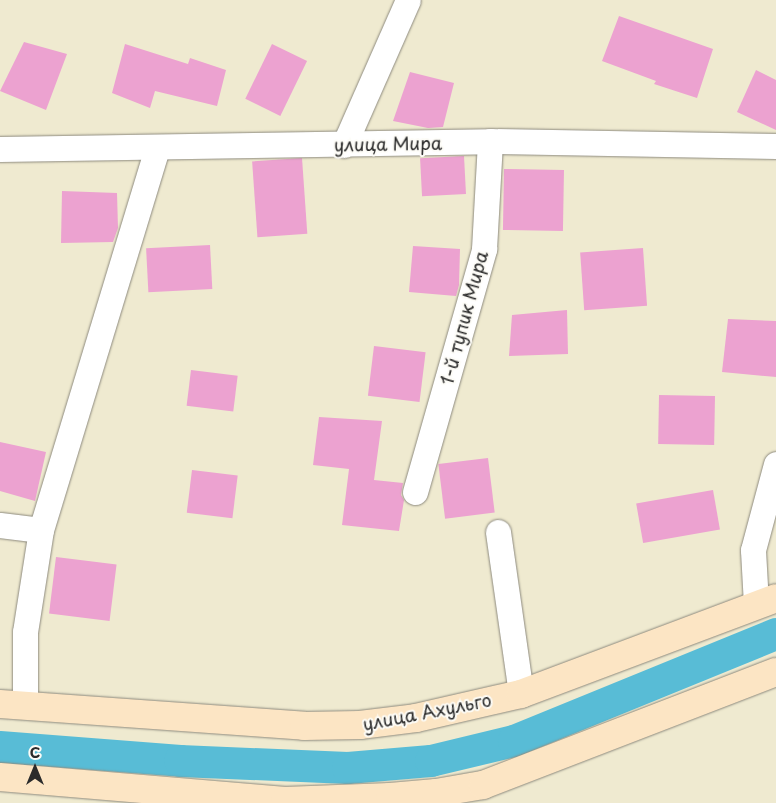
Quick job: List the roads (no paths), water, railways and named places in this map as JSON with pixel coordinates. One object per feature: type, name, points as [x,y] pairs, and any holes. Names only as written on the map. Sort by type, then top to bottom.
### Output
[{"type":"main road","name":"улица Ахульго","points":[[13,705],[304,726],[351,726],[416,718],[521,694],[766,601]]},
{"type":"main road","points":[[0,777],[285,801],[390,798],[436,793],[483,785],[776,672]]},
{"type":"street","points":[[344,145],[408,0]]},
{"type":"street","name":"улица Мира","points":[[0,150],[490,141],[776,146]]},
{"type":"street","name":"1-й тупик Мира","points":[[415,492],[484,250],[490,141]]},
{"type":"street","points":[[13,705],[41,530],[157,148]]},
{"type":"street","points":[[766,601],[753,550],[776,464]]},
{"type":"street","points":[[0,525],[41,530]]},
{"type":"street","points":[[498,532],[521,694]]},
{"type":"waterway","points":[[0,747],[180,761],[348,768],[431,761],[514,741],[776,634]]}]
